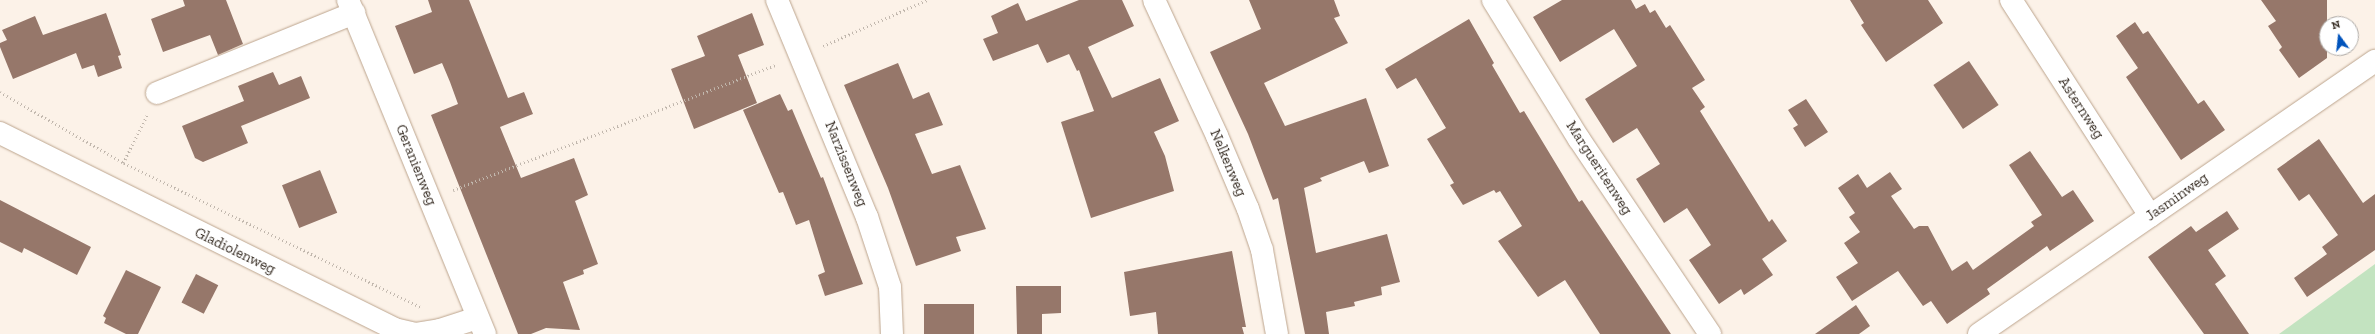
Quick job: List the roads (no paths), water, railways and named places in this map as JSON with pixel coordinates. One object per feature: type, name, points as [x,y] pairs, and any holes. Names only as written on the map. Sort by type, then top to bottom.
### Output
[{"type":"street","name":"Narzissenweg","points":[[777,0],[867,217],[890,287],[892,334]]},
{"type":"street","name":"Nelkenweg","points":[[1154,0],[1217,136],[1248,209],[1262,250],[1277,334]]},
{"type":"street","name":"Margueritenweg","points":[[1493,0],[1579,138],[1710,334]]},
{"type":"street","name":"Asternweg","points":[[2012,0],[2150,216]]},
{"type":"street","name":"Geranienweg","points":[[157,93],[351,7],[481,326]]},
{"type":"street","name":"Jasminweg","points":[[1979,334],[2375,61]]},
{"type":"street","name":"Gladiolenweg","points":[[0,133],[109,190],[394,329],[415,334],[481,326]]}]
